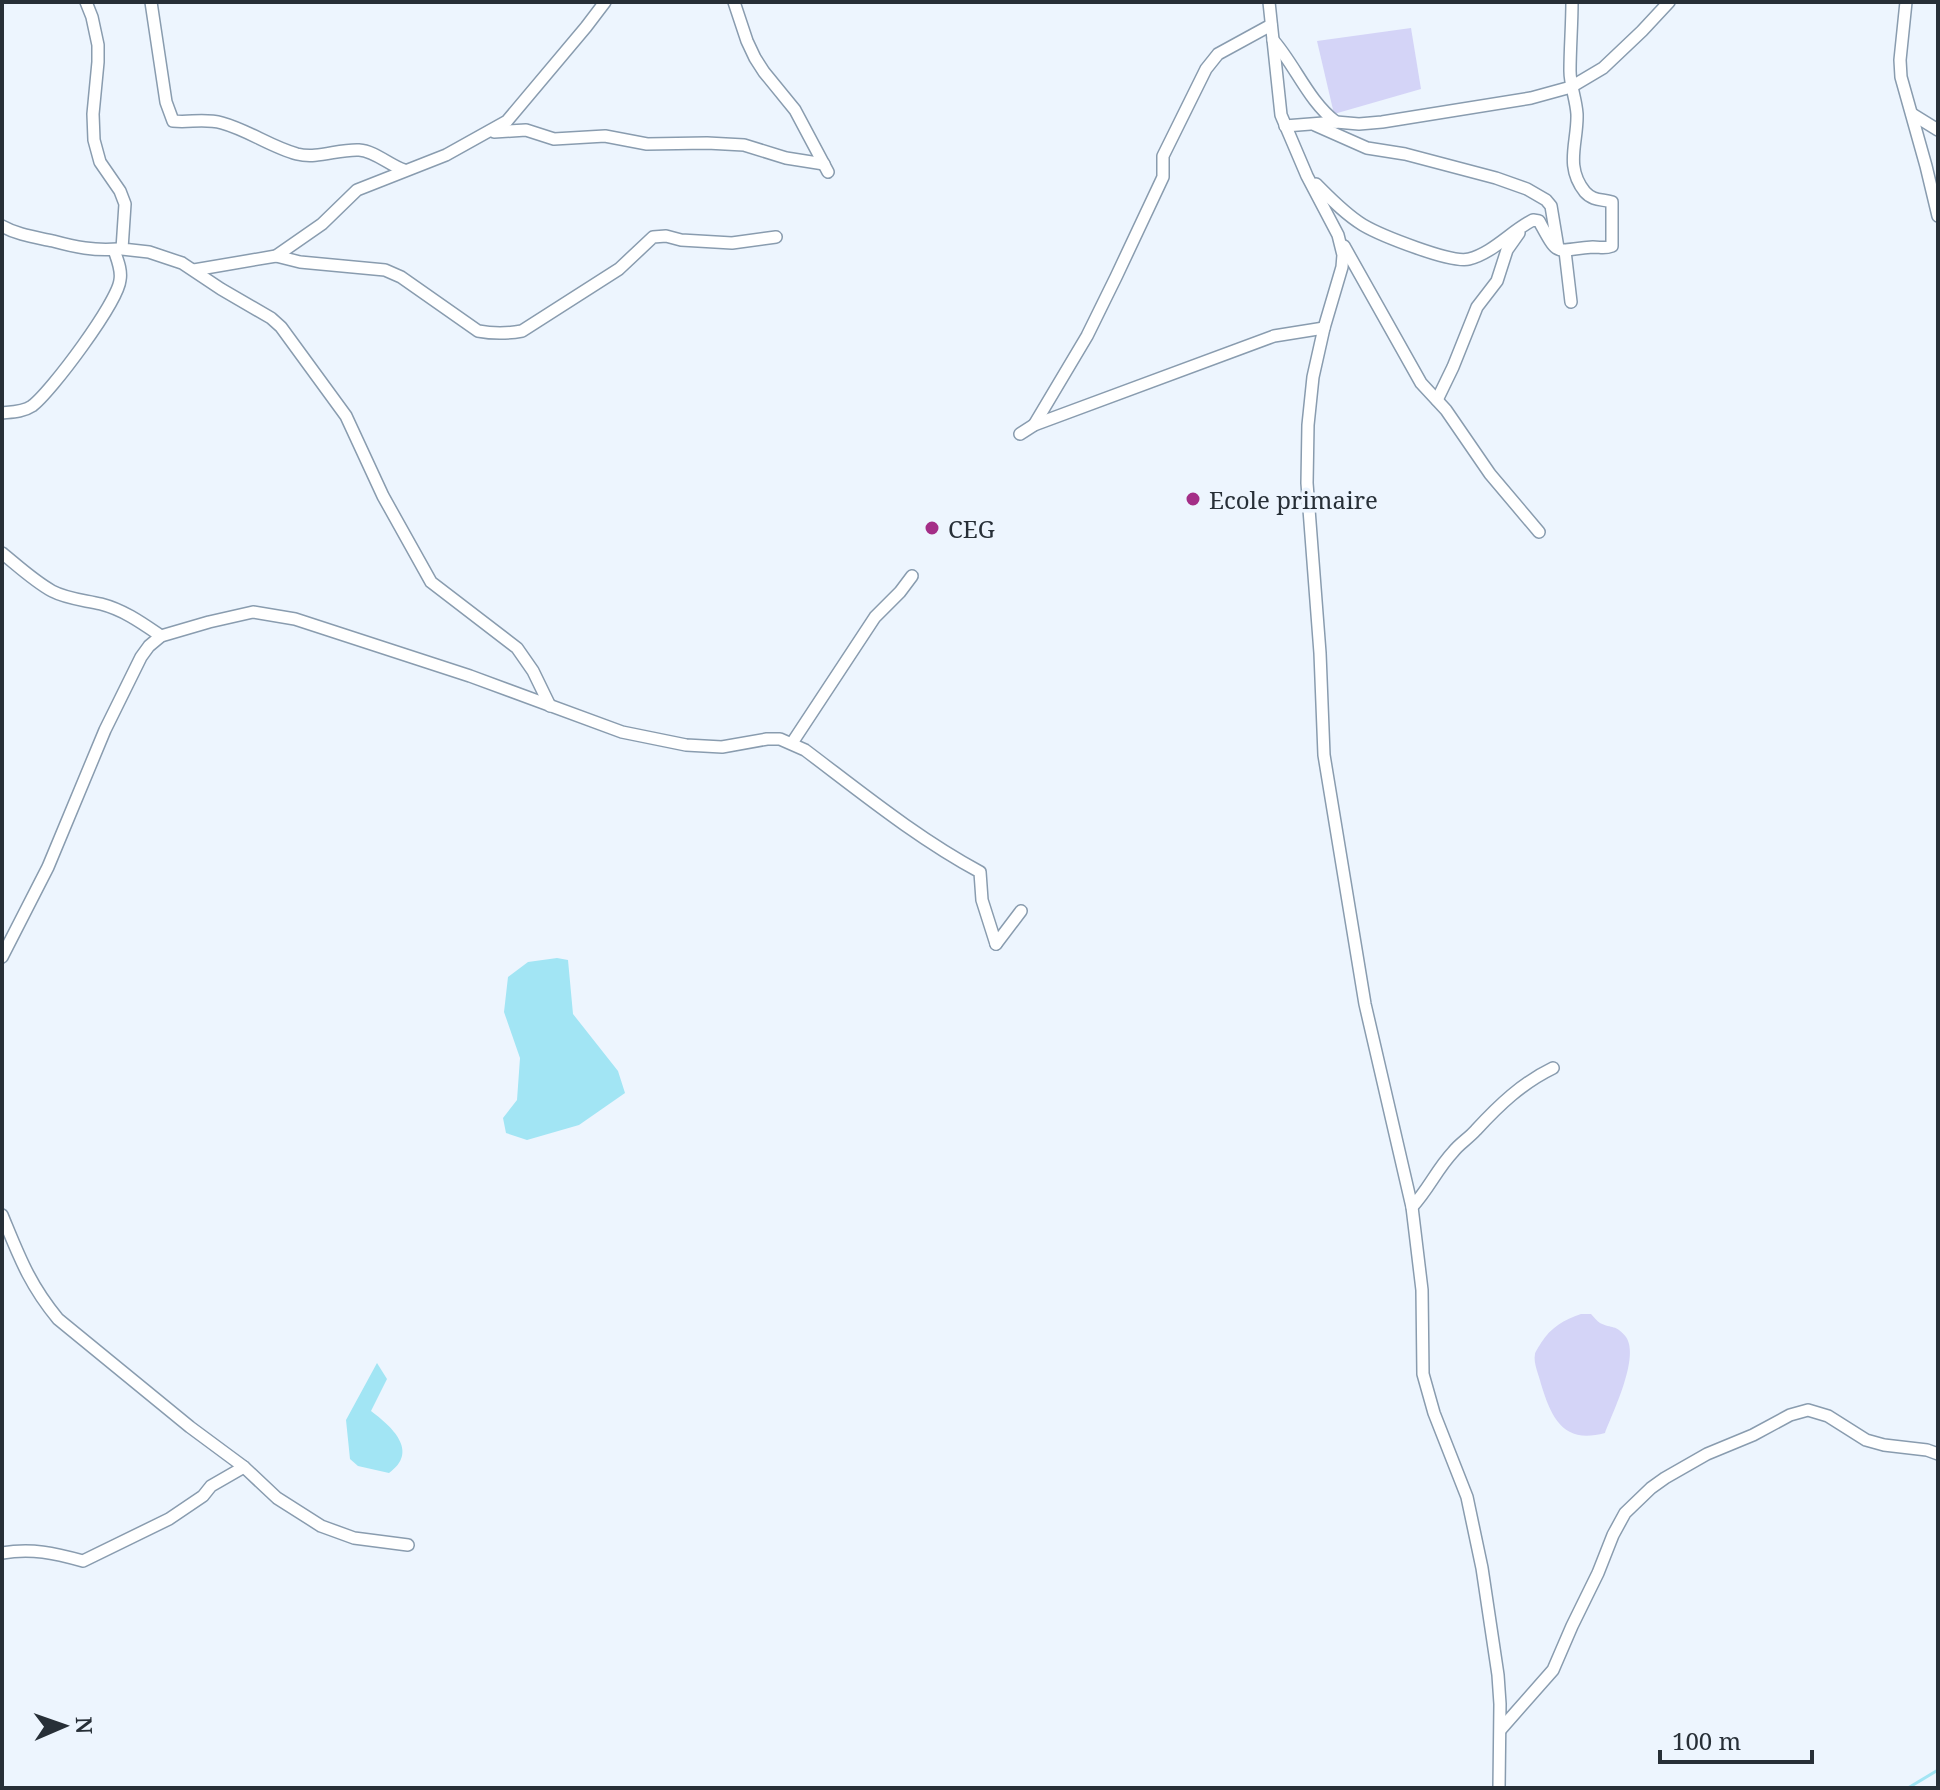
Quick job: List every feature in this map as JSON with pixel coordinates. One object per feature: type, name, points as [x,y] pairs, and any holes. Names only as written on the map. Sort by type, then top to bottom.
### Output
[{"type":"street","points":[[2,413],[28,409],[48,391],[105,313],[117,294],[120,282],[118,250],[125,204],[100,162],[94,140],[98,45],[86,2]]},
{"type":"street","points":[[151,2],[166,102],[173,121],[223,123],[301,155],[367,151],[404,170]]},
{"type":"street","points":[[276,256],[322,224],[357,190],[446,155],[507,121],[605,2]]},
{"type":"street","points":[[487,132],[531,131],[554,139],[605,136],[647,144],[744,145],[826,168],[795,110],[755,58],[734,2]]},
{"type":"street","points":[[1269,2],[1281,115],[1307,176],[1421,383],[1446,410],[1490,474],[1539,532]]},
{"type":"street","points":[[1307,176],[1364,226],[1450,259],[1475,258],[1533,220],[1539,221],[1553,246],[1561,251],[1612,246],[1612,202],[1590,197],[1579,184],[1572,159],[1577,110],[1570,73],[1572,2]]},
{"type":"street","points":[[1285,126],[1382,122],[1531,98],[1571,87],[1603,68],[1669,2]]},
{"type":"street","points":[[1906,2],[1901,77],[1938,216]]},
{"type":"street","points":[[1034,425],[1087,336],[1116,277],[1163,177],[1163,156],[1206,69],[1218,54],[1271,25]]},
{"type":"street","points":[[1272,38],[1318,105],[1336,122]]},
{"type":"street","points":[[1912,114],[1938,130]]},
{"type":"street","points":[[1311,124],[1367,148],[1405,154],[1496,178],[1527,189],[1546,200],[1551,206],[1571,302]]},
{"type":"street","points":[[1437,400],[1477,307],[1497,281],[1507,250],[1527,223]]},
{"type":"street","points":[[2,226],[21,235],[75,248],[139,250],[165,256],[194,270],[271,318],[281,327],[346,416],[383,496],[431,582],[517,648],[533,671],[550,706]]},
{"type":"street","points":[[1338,235],[1343,255],[1342,267],[1313,377],[1308,425],[1307,483],[1324,755],[1365,1004],[1412,1207],[1422,1290],[1423,1374],[1442,1437],[1467,1497],[1482,1568],[1498,1675],[1501,1729],[1499,1788]]},
{"type":"street","points":[[194,270],[276,256],[300,262],[385,270],[401,277],[478,331],[507,334],[522,331],[602,280],[631,259],[653,237],[732,243],[776,237]]},
{"type":"street","points":[[1020,434],[1034,425],[1274,336],[1324,328]]},
{"type":"street","points":[[2,553],[54,592],[118,609],[161,636]]},
{"type":"street","points":[[792,743],[875,617],[912,576]]},
{"type":"street","points":[[2,957],[48,867],[105,730],[149,646],[161,636],[253,612],[295,619],[470,676],[622,732],[686,745],[722,747],[767,739],[792,743],[891,815],[980,872],[982,900],[996,944],[1021,911]]},
{"type":"street","points":[[1412,1207],[1450,1154],[1498,1106],[1553,1068]]},
{"type":"street","points":[[2,1215],[25,1271],[40,1298],[58,1319],[244,1467],[277,1498],[321,1526],[354,1538],[408,1545]]},
{"type":"street","points":[[1501,1729],[1553,1670],[1619,1522],[1633,1504],[1665,1478],[1707,1454],[1790,1415],[1808,1410],[1828,1416],[1866,1440],[1938,1454]]},
{"type":"street","points":[[2,1553],[22,1550],[83,1561],[169,1519],[203,1496],[211,1486],[244,1467]]},
{"type":"shaded area","points":[[1411,28],[1421,89],[1334,114],[1317,41]]},
{"type":"shaded area","points":[[557,958],[568,960],[573,1014],[618,1071],[625,1093],[579,1125],[527,1140],[506,1133],[503,1118],[517,1100],[520,1058],[504,1012],[508,977],[528,962]]},
{"type":"shaded area","points":[[1581,1314],[1591,1314],[1600,1323],[1619,1330],[1626,1337],[1630,1357],[1624,1385],[1605,1433],[1591,1436],[1570,1432],[1555,1418],[1545,1397],[1535,1361],[1536,1352],[1549,1333]]},
{"type":"shaded area","points":[[377,1363],[387,1379],[371,1411],[394,1431],[402,1448],[398,1465],[389,1473],[358,1466],[350,1459],[346,1420]]},
{"type":"waterway","points":[[1908,1788],[1938,1770]]},
{"type":"place","name":"Ecole primaire","points":[[1193,499]]},
{"type":"place","name":"CEG","points":[[932,528]]}]
